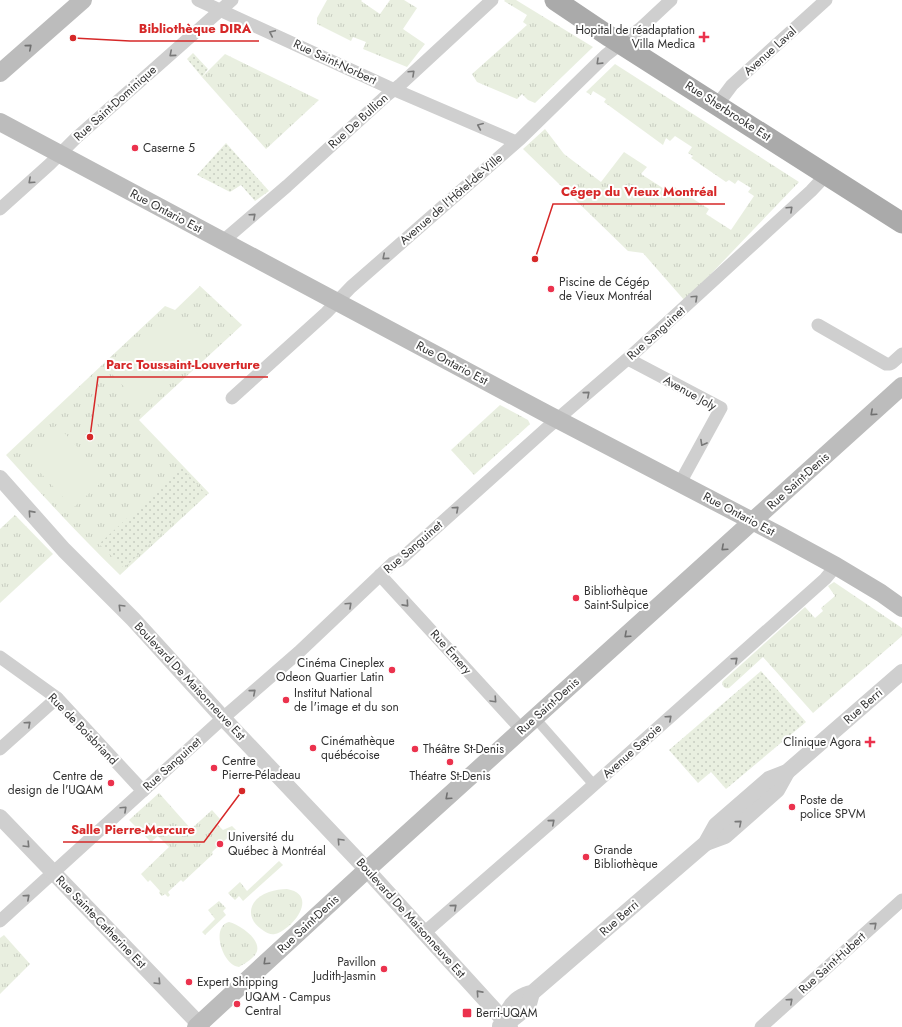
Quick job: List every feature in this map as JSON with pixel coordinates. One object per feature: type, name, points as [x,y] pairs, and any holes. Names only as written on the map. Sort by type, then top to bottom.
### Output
[{"type":"main road","points":[[0,73],[83,0]]},
{"type":"main road","name":"Rue Sherbrooke Est","points":[[555,0],[610,37],[902,222]]},
{"type":"main road","name":"Rue Ontario Est","points":[[0,122],[836,566],[881,593],[902,608]]},
{"type":"main road","name":"Rue Saint-Denis","points":[[199,1026],[367,870],[902,386]]},
{"type":"street","name":"Rue Saint-Norbert","points":[[198,0],[394,89],[516,142]]},
{"type":"street","name":"Rue Saint-Dominique","points":[[0,209],[76,138],[232,0]]},
{"type":"street","name":"Rue De Bullion","points":[[223,241],[287,186],[492,0]]},
{"type":"street","name":"Avenue de l'Hôtel-de-Ville","points":[[232,398],[326,313],[352,287],[516,142],[606,55],[641,28],[671,0]]},
{"type":"street","name":"Avenue Laval","points":[[717,104],[732,85],[826,0]]},
{"type":"street","name":"Rue Sanguinet","points":[[0,921],[223,718],[299,652],[393,563],[400,560],[557,419],[628,359],[827,174]]},
{"type":"street","points":[[818,325],[886,364],[892,363],[902,354]]},
{"type":"street","name":"Avenue Joly","points":[[628,359],[721,408],[680,483]]},
{"type":"street","name":"Boulevard De Maisonneuve Est","points":[[0,478],[64,550],[133,619],[223,718],[367,870],[504,1025]]},
{"type":"street","name":"Avenue Savoie","points":[[424,933],[594,785],[825,579],[836,566]]},
{"type":"street","name":"Rue Émery","points":[[380,575],[528,724]]},
{"type":"street","name":"Rue de Boisbriand","points":[[0,657],[57,698],[143,791]]},
{"type":"street","name":"Rue Berri","points":[[504,1025],[508,1010],[511,1006],[523,996],[532,993],[706,843],[725,836],[777,790],[787,772],[902,672]]},
{"type":"street","points":[[0,749],[57,698]]},
{"type":"street","points":[[528,724],[594,785]]},
{"type":"street","name":"Rue Sainte-Catherine Est","points":[[0,817],[199,1026]]},
{"type":"street","name":"Rue Saint-Hubert","points":[[761,1027],[902,900]]},
{"type":"green space","points":[[327,0],[362,0],[361,1],[380,14],[390,0],[404,0],[417,8],[403,29],[425,44],[407,67],[363,49],[366,42],[353,37],[351,41],[317,24],[317,18]]},
{"type":"green space","points":[[516,0],[593,47],[535,103],[528,100],[522,94],[517,99],[477,82],[472,74],[527,25],[523,22],[527,15],[504,1]]},
{"type":"green space","points":[[193,53],[208,69],[202,77],[187,59]]},
{"type":"green space","points":[[225,54],[319,100],[266,149],[202,77]]},
{"type":"green space","points":[[615,64],[799,182],[685,301],[643,253],[628,251],[523,149],[545,129],[564,154],[601,182],[624,152],[647,167],[641,174],[669,192],[673,186],[709,209],[706,214],[731,230],[754,196],[748,192],[751,188],[738,180],[735,184],[729,180],[726,182],[691,158],[693,156],[688,153],[692,147],[675,136],[670,141],[666,138],[663,145],[604,102],[606,99],[593,91],[591,95],[586,92]]},
{"type":"green space","points":[[226,143],[269,191],[255,201],[241,185],[230,192],[197,175]]},
{"type":"green space","points":[[200,286],[242,325],[139,420],[209,493],[120,575],[62,516],[6,455],[165,306],[175,310]]},
{"type":"green space","points":[[176,310],[208,345],[143,407],[110,372]]},
{"type":"green space","points":[[500,405],[528,420],[530,424],[474,475],[451,450]]},
{"type":"green space","points":[[57,425],[106,478],[73,508],[24,455]]},
{"type":"green space","points":[[182,468],[205,493],[124,568],[99,544]]},
{"type":"green space","points":[[15,515],[53,554],[0,603],[0,529]]},
{"type":"green space","points":[[834,582],[902,628],[902,636],[813,713],[763,657],[729,688],[724,687],[722,683],[723,681],[805,607],[815,618],[823,611],[821,608],[835,596],[828,586]]},
{"type":"green space","points":[[761,671],[806,722],[726,789],[711,772],[698,783],[669,750]]},
{"type":"green space","points":[[159,793],[191,829],[212,810],[220,819],[216,823],[223,830],[232,826],[236,830],[183,882],[181,880],[168,892],[170,895],[168,897],[165,894],[162,896],[159,893],[160,891],[150,880],[148,882],[141,874],[169,847],[158,836],[151,842],[129,820]]},
{"type":"green space","points":[[279,861],[283,865],[243,901],[239,896],[235,900],[228,893],[240,882],[247,891]]},
{"type":"green space","points":[[287,889],[297,892],[301,898],[302,905],[300,912],[295,920],[282,931],[274,934],[268,933],[253,921],[251,910],[253,904],[262,895],[269,892]]},
{"type":"green space","points":[[219,901],[226,908],[223,911],[226,915],[205,935],[202,932],[215,919],[208,910]]},
{"type":"green space","points":[[229,922],[245,930],[257,945],[255,955],[239,967],[233,965],[228,960],[221,946],[220,931],[223,925]]},
{"type":"green space","points":[[4,935],[30,964],[0,994],[0,938]]},
{"type":"place","name":"Hopital de réadaptation Villa Medica","points":[[704,37]]},
{"type":"place","name":"Bibliothèque DIRA","points":[[73,38]]},
{"type":"place","name":"Caserne 5","points":[[135,148]]},
{"type":"place","name":"Cégep du Vieux Montréal","points":[[535,259]]},
{"type":"place","name":"Piscine de Cégép de Vieux Montréal","points":[[551,289]]},
{"type":"place","name":"Parc Toussaint-Louverture","points":[[90,437]]},
{"type":"place","name":"Bibliothèque Saint-Sulpice","points":[[576,598]]},
{"type":"place","name":"Cinéma Cineplex Odeon Quartier Latin","points":[[392,670]]},
{"type":"place","name":"Institut National de l'image et du son","points":[[286,700]]},
{"type":"place","name":"Clinique Agora","points":[[870,742]]},
{"type":"place","name":"Cinémathèque québécoise","points":[[313,748]]},
{"type":"place","name":"Théâtre St-Denis","points":[[415,749]]},
{"type":"place","name":"Théatre St-Denis","points":[[450,762]]},
{"type":"place","name":"Centre Pierre-Péladeau","points":[[214,768]]},
{"type":"place","name":"Centre de design de l'UQAM","points":[[111,783]]},
{"type":"place","name":"Salle Pierre-Mercure","points":[[242,791]]},
{"type":"place","name":"Poste de police SPVM","points":[[792,807]]},
{"type":"place","name":"Université du Québec à Montréal","points":[[220,844]]},
{"type":"place","name":"Grande Bibliothèque","points":[[586,857]]},
{"type":"place","name":"Pavillon Judith-Jasmin","points":[[384,969]]},
{"type":"place","name":"Expert Shipping","points":[[189,982]]},
{"type":"place","name":"UQAM - Campus Central","points":[[237,1004]]},
{"type":"place","name":"Berri-UQAM","points":[[467,1013]]}]
